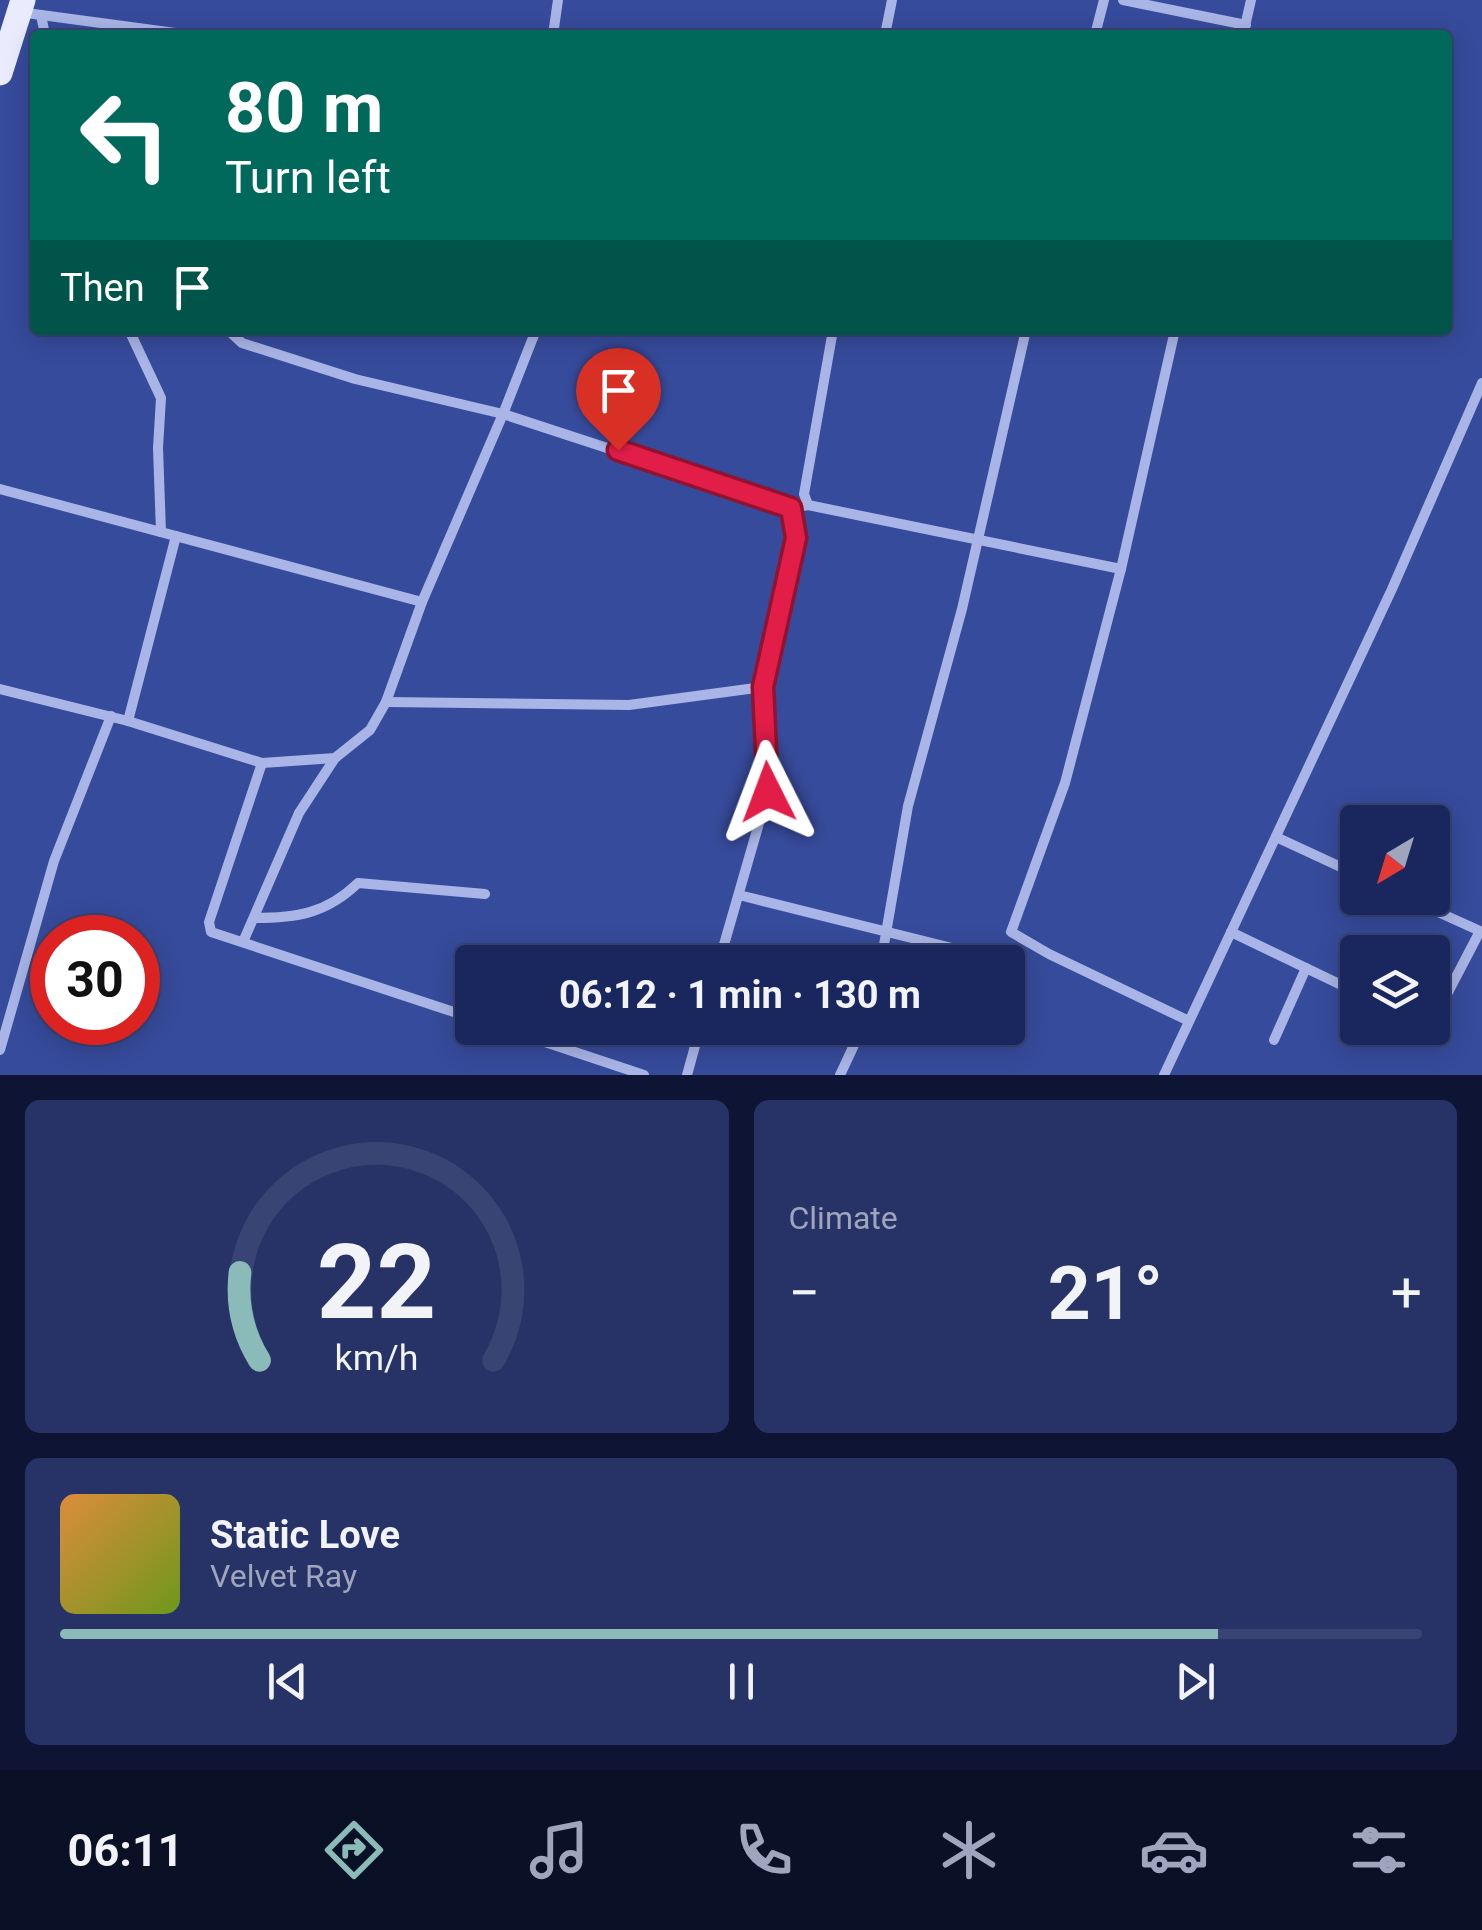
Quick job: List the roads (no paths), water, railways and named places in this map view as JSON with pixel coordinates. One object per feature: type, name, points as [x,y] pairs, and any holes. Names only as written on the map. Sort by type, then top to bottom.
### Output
[{"type":"main road","points":[[0,73],[28,9]]},
{"type":"street","points":[[555,30],[558,0]]},
{"type":"street","points":[[886,30],[892,0]]},
{"type":"street","points":[[1096,30],[1104,0]]},
{"type":"street","points":[[1123,0],[1244,30],[1251,0]]},
{"type":"street","points":[[28,9],[42,30]]},
{"type":"street","points":[[28,9],[159,30]]},
{"type":"street","points":[[131,335],[161,398],[161,532]]},
{"type":"street","points":[[233,335],[242,344],[304,364],[503,414],[791,508],[808,506],[1120,569]]},
{"type":"street","points":[[243,942],[299,814],[335,758],[370,730],[386,702],[422,602],[534,335]]},
{"type":"street","points":[[808,506],[804,494],[832,335]]},
{"type":"street","points":[[884,945],[908,806],[962,609],[1025,335]]},
{"type":"street","points":[[1175,335],[1065,783],[1010,932],[1189,1021]]},
{"type":"street","points":[[1164,1075],[1392,589],[1482,383]]},
{"type":"street","points":[[0,489],[422,602]]},
{"type":"street","points":[[724,945],[768,792],[763,687],[796,538],[791,508]]},
{"type":"street","points":[[128,720],[176,536]]},
{"type":"street","points":[[386,702],[628,705],[763,687]]},
{"type":"street","points":[[0,689],[128,720],[262,763],[335,758]]},
{"type":"street","points":[[0,1050],[54,860],[111,716]]},
{"type":"street","points":[[262,763],[209,922],[211,932],[455,1012]]},
{"type":"street","points":[[1276,837],[1340,866]]},
{"type":"street","points":[[254,918],[294,918],[342,898],[358,883],[485,894]]},
{"type":"street","points":[[739,895],[940,945]]},
{"type":"street","points":[[1445,915],[1480,931],[1450,988]]},
{"type":"street","points":[[1231,932],[1340,984]]},
{"type":"street","points":[[1274,1040],[1306,968]]},
{"type":"street","points":[[554,1045],[644,1075]]},
{"type":"street","points":[[686,1075],[695,1045]]},
{"type":"street","points":[[840,1075],[854,1045]]}]
